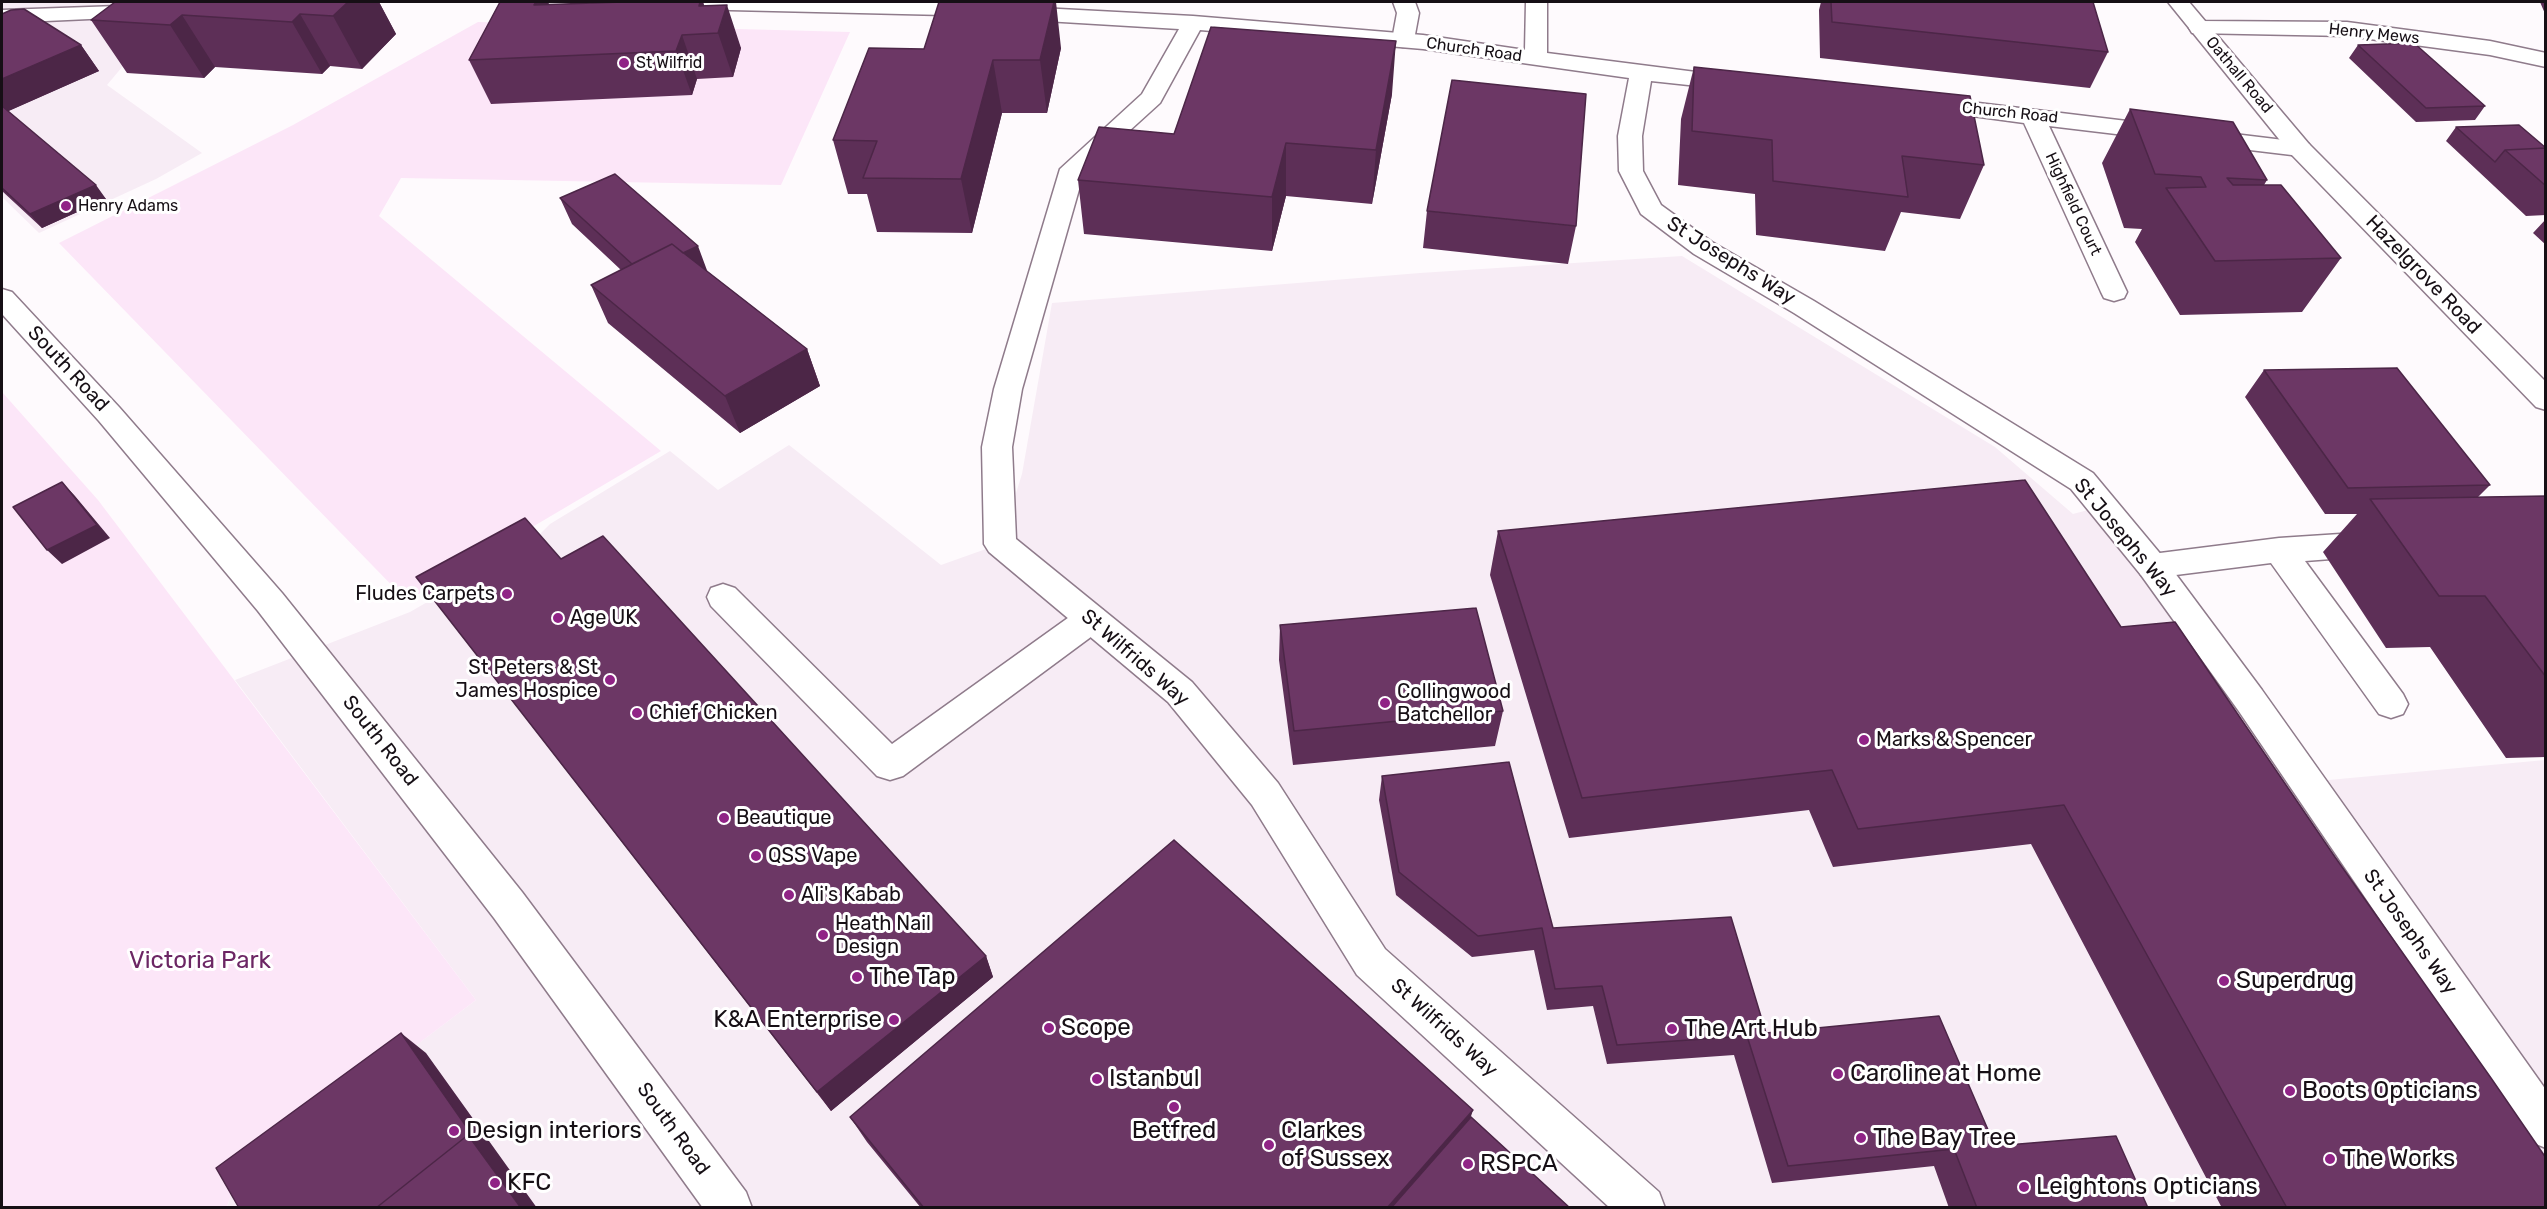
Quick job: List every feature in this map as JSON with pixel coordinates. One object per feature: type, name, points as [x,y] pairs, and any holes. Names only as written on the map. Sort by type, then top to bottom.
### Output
[{"type":"street","name":"Church Road","points":[[644,2],[946,5],[1193,23],[1402,40],[1641,73],[1760,86]]},
{"type":"street","points":[[1402,40],[1408,13],[1404,2]]},
{"type":"street","points":[[1536,59],[1538,2]]},
{"type":"street","name":"Oathall Road","points":[[2178,2],[2300,149]]},
{"type":"street","points":[[2,17],[169,10]]},
{"type":"street","name":"St Wilfrids Way","points":[[1193,23],[1152,98],[1072,169],[1008,388],[997,447],[1000,544],[1180,692],[1265,794],[1371,962],[1643,1208]]},
{"type":"street","name":"Henry Mews","points":[[2200,28],[2347,30],[2490,48],[2546,60]]},
{"type":"street","name":"St Josephs Way","points":[[1641,73],[1630,136],[1631,171],[1650,209],[1704,248],[1804,307],[2082,481],[2152,566],[2250,699],[2546,1127]]},
{"type":"street","name":"Church Road","points":[[1914,102],[2300,149]]},
{"type":"street","name":"Highfield Court","points":[[2032,115],[2114,292]]},
{"type":"street","name":"Hazelgrove Road","points":[[2300,149],[2546,400]]},
{"type":"street","name":"South Road","points":[[2,298],[109,414],[270,602],[508,904],[730,1208]]},
{"type":"street","points":[[2152,566],[2279,550],[2395,542]]},
{"type":"street","points":[[2279,550],[2391,704]]},
{"type":"street","points":[[723,597],[890,765],[1091,619]]},
{"type":"shaded area","points":[[2,2],[198,2],[154,29],[107,85],[202,153],[156,179],[39,233],[2,197]]},
{"type":"shaded area","points":[[1682,256],[1995,447],[2073,514],[2103,506],[2307,782],[2545,760],[2545,1207],[227,1208],[234,1183],[476,1000],[235,680],[410,612],[533,541],[550,524],[670,451],[718,490],[789,445],[941,565],[1000,544],[1022,474],[1052,303],[1420,273]]},
{"type":"green space","points":[[478,22],[850,32],[781,185],[401,178],[379,216],[661,451],[407,601],[59,243],[293,125]]},
{"type":"green space","name":"Victoria Park","points":[[2,392],[98,500],[476,1000],[235,1183],[227,1207],[2,1207]]},
{"type":"building","points":[[115,2],[348,2],[333,16],[300,14],[292,22],[182,15],[170,25],[91,20]]},
{"type":"building","points":[[500,2],[536,2],[534,5],[700,2],[699,6],[727,5],[718,33],[682,35],[676,51],[469,60]]},
{"type":"building","points":[[939,2],[1054,2],[1040,60],[993,60],[961,179],[863,178],[877,141],[833,140],[869,48],[924,49]]},
{"type":"building","points":[[1831,2],[2093,2],[2108,52],[1832,22]]},
{"type":"building","points":[[24,9],[81,45],[2,79],[2,14],[11,10]]},
{"type":"building","points":[[1211,27],[1396,41],[1376,150],[1286,143],[1272,197],[1078,180],[1099,127],[1174,134]]},
{"type":"building","points":[[2414,43],[2485,106],[2426,108],[2358,45]]},
{"type":"building","points":[[1694,67],[1970,96],[1984,165],[1902,156],[1908,197],[1773,181],[1772,140],[1692,131]]},
{"type":"building","points":[[1452,80],[1586,94],[1576,226],[1427,211]]},
{"type":"building","points":[[2,106],[96,185],[30,214],[2,188]]},
{"type":"building","points":[[2130,109],[2233,122],[2267,180],[2227,178],[2233,185],[2281,185],[2341,258],[2215,261],[2166,188],[2206,187],[2201,177],[2155,174]]},
{"type":"building","points":[[2519,125],[2546,148],[2505,150],[2495,162],[2456,127]]},
{"type":"building","points":[[2546,148],[2546,186],[2505,150]]},
{"type":"building","points":[[615,174],[698,246],[683,253],[672,244],[632,264],[560,198]]},
{"type":"building","points":[[672,244],[807,349],[725,396],[591,285]]},
{"type":"building","points":[[2397,368],[2490,485],[2348,488],[2264,370]]},
{"type":"building","points":[[2025,480],[2121,627],[2175,622],[2335,857],[2546,1158],[2546,1208],[2287,1208],[2064,805],[1858,829],[1832,770],[1582,798],[1498,531]]},
{"type":"building","points":[[62,482],[97,525],[47,550],[13,507]]},
{"type":"building","points":[[2546,496],[2546,677],[2485,596],[2439,596],[2370,499]]},
{"type":"building","points":[[525,518],[561,559],[603,536],[986,956],[817,1092],[416,577]]},
{"type":"building","name":"Collingwood Batchellor","points":[[1476,608],[1503,711],[1294,731],[1280,625]]},
{"type":"building","points":[[1509,762],[1553,928],[1731,917],[1766,1033],[1939,1016],[1995,1146],[2116,1136],[2148,1208],[1977,1208],[1954,1149],[1788,1166],[1747,1036],[1617,1045],[1602,986],[1555,989],[1542,928],[1478,936],[1399,872],[1382,776]]},
{"type":"building","points":[[1174,840],[1473,1110],[1387,1208],[924,1208],[850,1117]]},
{"type":"building","points":[[401,1033],[477,1142],[468,1135],[376,1208],[239,1208],[216,1168]]},
{"type":"building","name":"RSPCA","points":[[1471,1117],[1570,1208],[1391,1208]]},
{"type":"building","points":[[468,1135],[521,1208],[376,1208]]},
{"type":"place","name":"St Wilfrid","points":[[624,63]]},
{"type":"place","name":"Henry Adams","points":[[66,206]]},
{"type":"place","name":"Fludes Carpets","points":[[507,594]]},
{"type":"place","name":"Age UK","points":[[558,618]]},
{"type":"place","name":"St Peters & St James Hospice","points":[[610,680]]},
{"type":"place","name":"Collingwood Batchellor","points":[[1385,703]]},
{"type":"place","name":"Chief Chicken","points":[[637,713]]},
{"type":"place","name":"Marks & Spencer","points":[[1864,740]]},
{"type":"place","name":"Beautique","points":[[724,818]]},
{"type":"place","name":"QSS Vape","points":[[756,856]]},
{"type":"place","name":"Ali's Kabab","points":[[789,895]]},
{"type":"place","name":"Heath Nail Design","points":[[823,935]]},
{"type":"place","name":"The Tap","points":[[857,977]]},
{"type":"place","name":"Superdrug","points":[[2224,981]]},
{"type":"place","name":"K&A Enterprise","points":[[894,1020]]},
{"type":"place","name":"Scope","points":[[1049,1028]]},
{"type":"place","name":"The Art Hub","points":[[1672,1029]]},
{"type":"place","name":"Caroline at Home","points":[[1838,1074]]},
{"type":"place","name":"Istanbul","points":[[1097,1079]]},
{"type":"place","name":"Boots Opticians","points":[[2290,1091]]},
{"type":"place","name":"Betfred","points":[[1174,1107]]},
{"type":"place","name":"Design interiors","points":[[454,1131]]},
{"type":"place","name":"The Bay Tree","points":[[1861,1138]]},
{"type":"place","name":"Clarkes of Sussex","points":[[1269,1145]]},
{"type":"place","name":"The Works","points":[[2330,1159]]},
{"type":"place","name":"RSPCA","points":[[1468,1164]]},
{"type":"place","name":"KFC","points":[[495,1183]]},
{"type":"place","name":"Leightons Opticians","points":[[2024,1187]]}]
